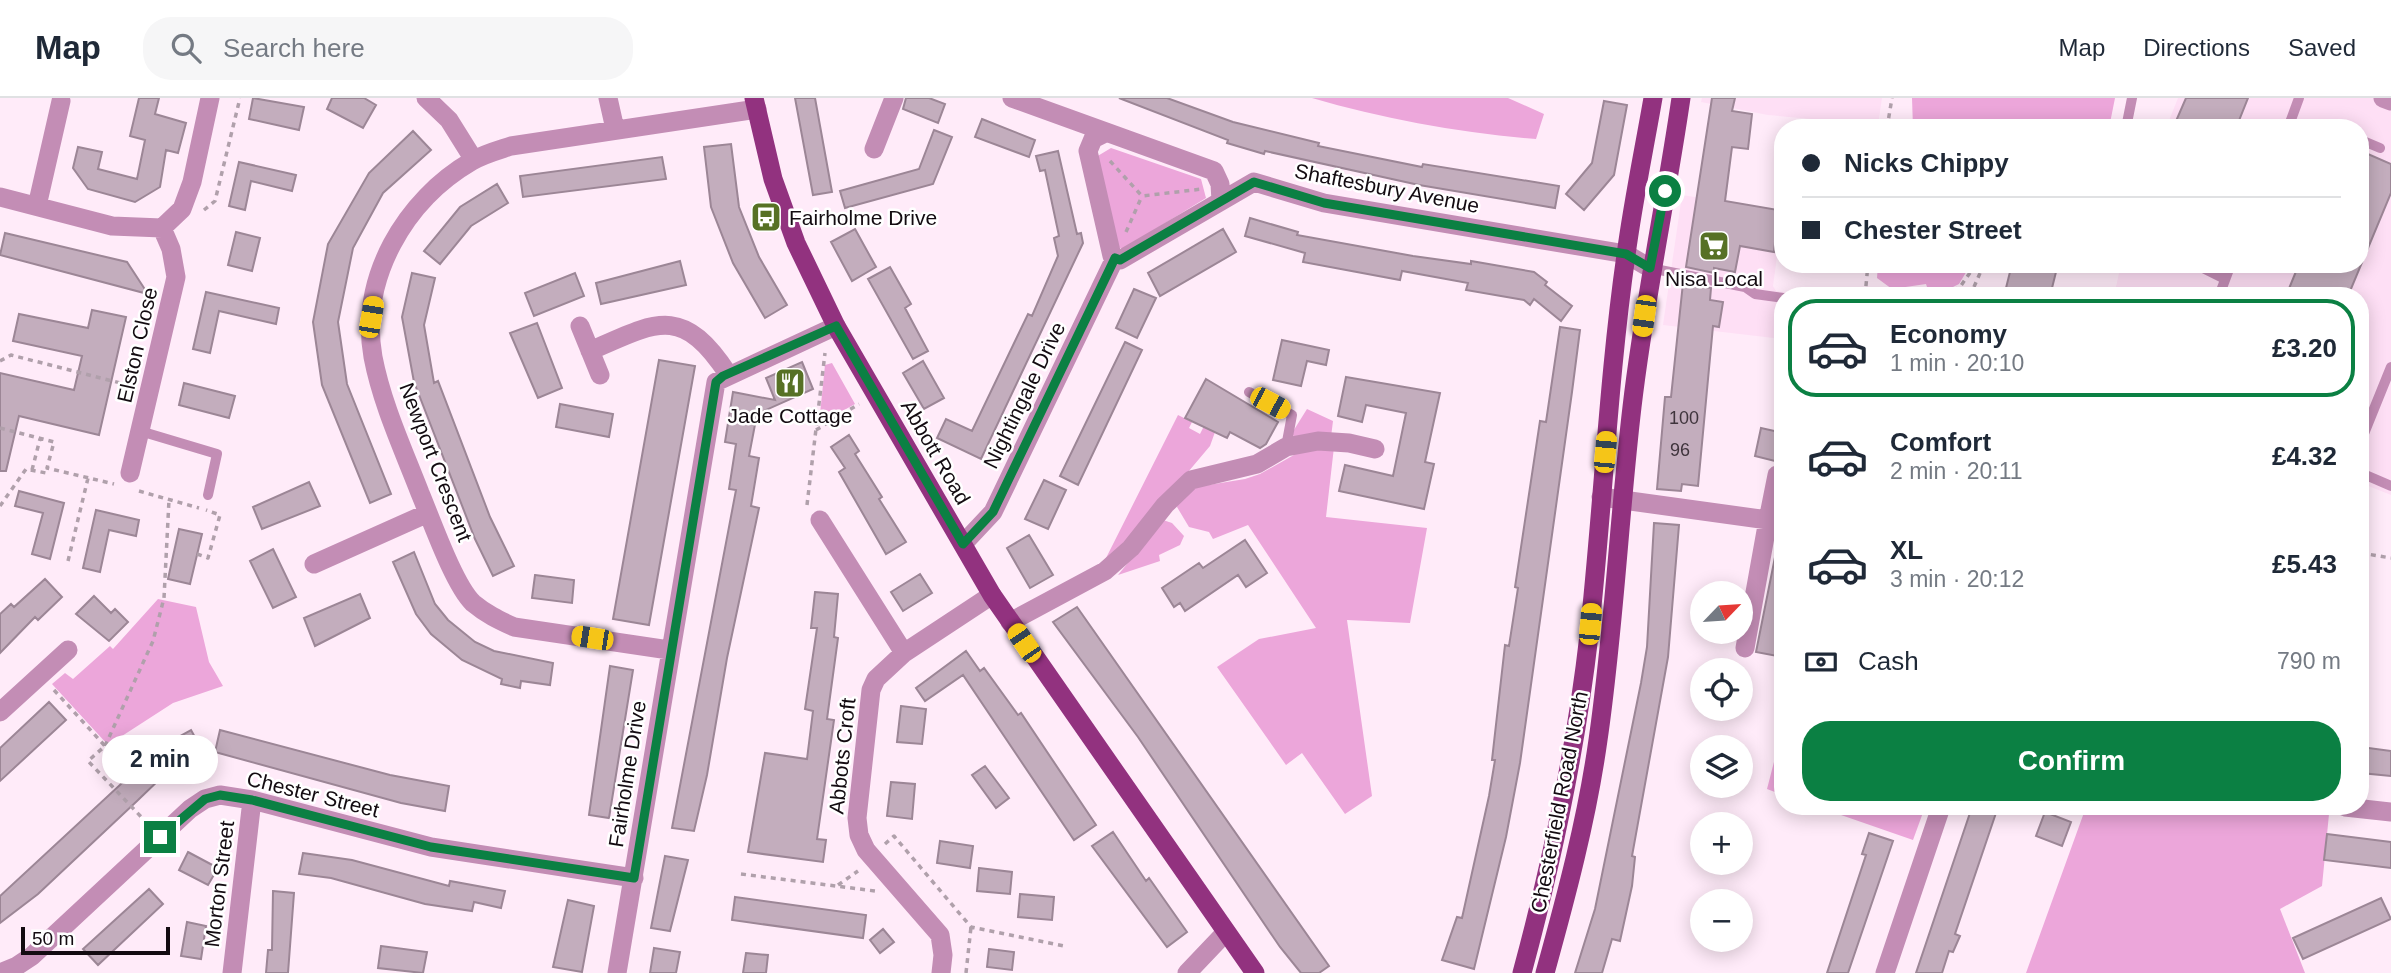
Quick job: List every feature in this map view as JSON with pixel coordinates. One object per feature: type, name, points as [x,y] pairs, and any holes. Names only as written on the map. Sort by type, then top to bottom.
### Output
[{"type":"main road","name":"Chesterfield Road North","points":[[1522,973],[1545,889],[1569,774],[1586,659],[1626,254],[1653,98]]},
{"type":"main road","name":"Chesterfield Road North","points":[[1545,973],[1567,895],[1598,743],[1625,500],[1632,410],[1650,268],[1681,98]]},
{"type":"main road","name":"Abbott Road","points":[[756,104],[773,179],[796,243],[836,326],[992,595],[1255,973]]},
{"type":"street","points":[[0,197],[112,226],[162,228],[182,209],[192,182],[210,98]]},
{"type":"street","points":[[426,98],[449,120],[474,160]]},
{"type":"street","points":[[608,98],[615,129]]},
{"type":"street","points":[[874,149],[894,98]]},
{"type":"street","points":[[1012,98],[1104,143]]},
{"type":"street","points":[[2383,98],[2391,101]]},
{"type":"street","points":[[37,206],[61,101]]},
{"type":"street","name":"Newport Crescent","points":[[669,650],[514,627],[492,617],[471,601],[428,513],[393,426],[376,368],[371,317],[380,268],[406,218],[438,184],[474,160],[512,146],[756,104]]},
{"type":"street","points":[[1115,258],[1112,256],[1088,151],[1093,139],[1213,171],[1220,184],[1214,194]]},
{"type":"street","name":"Shaftesbury Avenue","points":[[1115,258],[1120,260],[1214,194],[1254,182],[1324,203],[1626,254]]},
{"type":"street","name":"Elston Close","points":[[128,480],[177,277],[171,249],[162,228]]},
{"type":"street","points":[[1626,254],[1650,268]]},
{"type":"street","name":"Nightingale Drive","points":[[963,544],[993,512],[1115,258]]},
{"type":"street","points":[[580,326],[600,375]]},
{"type":"street","points":[[590,351],[650,326],[669,326],[688,330],[702,338],[728,374],[836,326]]},
{"type":"street","name":"Fairholme Drive","points":[[617,973],[716,382],[728,374]]},
{"type":"street","points":[[1010,622],[1105,571],[1131,548],[1165,505],[1191,480],[1257,464],[1286,447],[1318,441],[1349,443],[1375,449]]},
{"type":"street","points":[[1745,648],[1774,490]]},
{"type":"street","points":[[1601,497],[1768,520]]},
{"type":"street","points":[[314,565],[428,513]]},
{"type":"street","points":[[820,520],[904,653]]},
{"type":"street","name":"Abbots Croft","points":[[941,973],[943,955],[940,935],[908,895],[873,858],[859,835],[857,818],[871,690],[887,666],[992,595]]},
{"type":"street","points":[[0,712],[68,650]]},
{"type":"street","name":"Chester Street","points":[[0,973],[34,964],[160,837],[205,799],[220,795],[252,800],[431,847],[634,878]]},
{"type":"street","name":"Morton Street","points":[[232,973],[252,800]]},
{"type":"street","points":[[2369,810],[2391,812]]},
{"type":"street","points":[[1885,973],[1938,815]]},
{"type":"street","points":[[1187,973],[1226,932]]},
{"type":"lane","points":[[2128,119],[2133,98]]},
{"type":"lane","points":[[2294,119],[2300,98]]},
{"type":"lane","points":[[2369,143],[2380,148]]},
{"type":"lane","points":[[1650,268],[1745,287],[1755,294],[1774,297]]},
{"type":"lane","points":[[2213,273],[2225,279]]},
{"type":"lane","points":[[2222,287],[2227,273]]},
{"type":"lane","points":[[2369,421],[2391,367]]},
{"type":"lane","points":[[1249,392],[1292,415],[1286,447]]},
{"type":"lane","points":[[140,431],[217,454],[208,495]]},
{"type":"lane","points":[[2369,476],[2391,486]]},
{"type":"lane","points":[[1586,659],[1608,663]]},
{"type":"path","points":[[182,209],[198,214],[215,201],[240,98]]},
{"type":"path","points":[[1888,119],[1892,98]]},
{"type":"path","points":[[1104,143],[1142,196]]},
{"type":"path","points":[[1142,196],[1214,194]]},
{"type":"path","points":[[1124,237],[1142,196]]},
{"type":"path","points":[[820,520],[806,512],[826,346]]},
{"type":"path","points":[[0,361],[11,355],[149,390]]},
{"type":"path","points":[[816,430],[859,404]]},
{"type":"path","points":[[0,428],[54,442],[46,473],[26,469],[0,506]]},
{"type":"path","points":[[32,470],[40,439]]},
{"type":"path","points":[[47,468],[88,478],[128,480],[169,500],[220,515],[208,558],[197,554]]},
{"type":"path","points":[[68,561],[88,478]]},
{"type":"path","points":[[160,837],[88,761],[105,746],[153,641],[164,598],[169,500]]},
{"type":"path","points":[[2369,555],[2391,558]]},
{"type":"path","points":[[41,675],[105,746]]},
{"type":"path","points":[[837,886],[873,858],[894,836],[971,927],[1064,946]]},
{"type":"path","points":[[741,874],[908,895]]},
{"type":"path","points":[[966,973],[971,927]]},
{"type":"shaded area","points":[[1312,98],[1508,98],[1544,114],[1536,139],[1423,124]]},
{"type":"shaded area","points":[[1702,98],[1882,98],[1879,119],[1812,119],[1768,115],[1701,102]]},
{"type":"shaded area","points":[[1912,98],[2115,98],[2111,119],[1913,119]]},
{"type":"shaded area","points":[[2178,98],[2391,98],[2391,495],[2369,486],[2369,287],[2116,287],[2119,273],[2369,273],[2369,119],[2170,119]]},
{"type":"shaded area","points":[[1111,148],[1201,179],[1206,198],[1123,249],[1115,246],[1096,157]]},
{"type":"shaded area","points":[[1682,195],[1774,210],[1774,338],[1663,325]]},
{"type":"shaded area","points":[[1877,273],[1966,273],[1959,284],[1953,287],[1927,287],[1926,284],[1889,287],[1877,278]]},
{"type":"shaded area","points":[[832,363],[855,404],[819,424],[825,365]]},
{"type":"shaded area","points":[[1307,409],[1333,421],[1331,437],[1294,437],[1292,433]]},
{"type":"shaded area","points":[[1178,415],[1192,422],[1189,428],[1200,434],[1204,426],[1215,432],[1210,446],[1134,536],[1103,564]]},
{"type":"shaded area","points":[[1334,447],[1326,517],[1427,528],[1410,623],[1347,620],[1372,796],[1345,814],[1302,753],[1286,765],[1217,667],[1259,639],[1316,628],[1248,525],[1213,539],[1209,532],[1189,527],[1177,507],[1178,501],[1196,487],[1245,479],[1260,474],[1301,451]]},
{"type":"shaded area","points":[[1163,520],[1172,523],[1184,536],[1180,545],[1159,555],[1160,561],[1118,575]]},
{"type":"shaded area","points":[[158,599],[196,607],[209,662],[223,686],[173,703],[108,745],[52,684],[65,673],[73,679],[110,646],[113,649]]},
{"type":"shaded area","points":[[1774,762],[1774,792],[1767,789]]},
{"type":"shaded area","points":[[1841,815],[1922,815],[1913,840]]},
{"type":"shaded area","points":[[2083,815],[2329,815],[2322,886],[2280,909],[2305,973],[2026,973]]},
{"type":"building","points":[[139,98],[159,98],[155,114],[186,123],[178,153],[166,150],[160,187],[135,202],[88,189],[73,168],[78,147],[102,152],[98,169],[137,179],[145,140],[130,136]]},
{"type":"building","points":[[253,98],[304,107],[299,130],[249,119]]},
{"type":"building","points":[[332,98],[364,98],[376,105],[363,128],[327,109]]},
{"type":"building","points":[[795,98],[815,98],[832,192],[813,195]]},
{"type":"building","points":[[906,98],[929,98],[945,104],[938,123],[903,109]]},
{"type":"building","points":[[1119,98],[1167,98],[1233,122],[1319,143],[1318,146],[1422,167],[1423,164],[1559,186],[1555,208],[1419,185],[1265,151],[1264,154],[1227,143],[1228,140]]},
{"type":"building","points":[[1712,98],[1735,98],[1732,111],[1752,114],[1748,149],[1732,147],[1725,201],[1774,209],[1774,252],[1740,246],[1735,272],[1714,268],[1714,273],[1686,267]]},
{"type":"building","points":[[2186,98],[2248,98],[2240,119],[2177,119]]},
{"type":"building","points":[[1604,101],[1627,105],[1614,175],[1584,210],[1566,194],[1592,163]]},
{"type":"building","points":[[982,119],[1035,140],[1029,157],[975,137]]},
{"type":"building","points":[[934,130],[952,137],[933,184],[845,208],[840,191],[919,169]]},
{"type":"building","points":[[413,131],[431,150],[383,193],[353,248],[338,322],[347,384],[391,494],[370,503],[322,385],[313,322],[328,244],[369,173]]},
{"type":"building","points":[[731,144],[739,207],[759,257],[787,305],[765,318],[733,263],[711,207],[704,147]]},
{"type":"building","points":[[1058,151],[1077,234],[1081,233],[1083,243],[981,459],[937,438],[946,419],[972,431],[1028,314],[1032,316],[1058,256],[1054,238],[1059,236],[1045,170],[1040,171],[1036,156]]},
{"type":"building","points":[[2369,154],[2391,164],[2391,193],[2369,246]]},
{"type":"building","points":[[662,157],[666,179],[523,197],[520,176]]},
{"type":"building","points":[[239,162],[296,175],[292,191],[251,181],[245,210],[229,206]]},
{"type":"building","points":[[497,184],[508,203],[471,226],[440,264],[424,251],[460,207]]},
{"type":"building","points":[[1250,218],[1298,232],[1297,235],[1413,256],[1471,264],[1471,261],[1534,272],[1547,282],[1545,285],[1572,306],[1561,321],[1534,299],[1530,305],[1524,300],[1466,290],[1468,283],[1402,271],[1400,280],[1303,262],[1305,253],[1245,236]]},
{"type":"building","points":[[855,229],[876,267],[852,281],[831,242]]},
{"type":"building","points":[[1223,229],[1236,252],[1160,296],[1148,273]]},
{"type":"building","points":[[236,232],[260,238],[252,271],[228,265]]},
{"type":"building","points":[[5,233],[127,262],[148,294],[0,255]]},
{"type":"building","points":[[680,261],[686,285],[601,304],[596,283]]},
{"type":"building","points":[[890,267],[911,304],[905,308],[928,351],[913,359],[868,279]]},
{"type":"building","points":[[412,273],[435,278],[424,325],[434,383],[438,381],[490,517],[514,566],[493,576],[475,539],[414,382],[402,317]]},
{"type":"building","points":[[575,273],[584,296],[534,316],[525,293]]},
{"type":"building","points":[[2010,273],[2056,273],[2052,287],[2006,287]]},
{"type":"building","points":[[2295,273],[2358,273],[2352,287],[2290,287]]},
{"type":"building","points":[[1683,283],[1711,288],[1710,300],[1723,302],[1719,327],[1713,326],[1698,486],[1682,484],[1681,491],[1657,489],[1665,397],[1671,397]]},
{"type":"building","points":[[1134,289],[1156,298],[1137,338],[1116,328]]},
{"type":"building","points":[[206,292],[279,308],[276,324],[219,311],[210,353],[193,349]]},
{"type":"building","points":[[92,310],[126,317],[99,435],[19,416],[6,471],[0,471],[0,373],[74,390],[82,356],[13,341],[19,314],[88,328]]},
{"type":"building","points":[[537,323],[562,388],[538,398],[510,333]]},
{"type":"building","points":[[1560,327],[1580,330],[1572,392],[1520,763],[1506,837],[1474,969],[1442,960],[1457,917],[1462,918],[1489,796],[1495,760],[1492,760],[1505,645],[1509,646],[1518,588],[1515,587],[1540,421],[1546,422]]},
{"type":"building","points":[[1282,340],[1329,350],[1326,365],[1307,361],[1301,386],[1273,380]]},
{"type":"building","points":[[1125,342],[1142,350],[1078,485],[1060,476]]},
{"type":"building","points":[[659,360],[695,366],[649,625],[613,619]]},
{"type":"building","points":[[923,361],[944,398],[924,409],[903,373]]},
{"type":"building","points":[[802,362],[813,389],[757,414],[749,456],[759,458],[751,506],[759,508],[727,658],[707,775],[694,831],[672,828],[736,490],[729,489],[736,444],[725,442],[733,392],[775,400],[766,378]]},
{"type":"building","points":[[1346,377],[1440,393],[1425,462],[1434,464],[1424,509],[1339,491],[1345,465],[1393,476],[1406,413],[1366,405],[1362,422],[1338,416]]},
{"type":"building","points":[[1206,379],[1278,422],[1266,444],[1260,448],[1230,432],[1227,438],[1185,418]]},
{"type":"building","points":[[184,383],[235,396],[229,418],[179,405]]},
{"type":"building","points":[[560,404],[613,414],[609,437],[556,427]]},
{"type":"building","points":[[1761,428],[1774,431],[1774,461],[1755,456]]},
{"type":"building","points":[[849,435],[859,451],[855,454],[906,542],[886,554],[839,472],[845,468],[831,447]]},
{"type":"building","points":[[1044,480],[1066,490],[1048,529],[1025,519]]},
{"type":"building","points":[[309,482],[320,506],[262,529],[253,507]]},
{"type":"building","points":[[19,491],[64,503],[50,559],[32,554],[43,513],[15,506]]},
{"type":"building","points":[[96,510],[139,520],[136,536],[109,530],[100,572],[83,568]]},
{"type":"building","points":[[1654,523],[1679,525],[1668,657],[1632,856],[1635,857],[1632,886],[1620,941],[1612,939],[1602,973],[1575,973],[1595,909],[1641,683],[1647,647]]},
{"type":"building","points":[[179,529],[202,534],[190,584],[168,579]]},
{"type":"building","points":[[1029,535],[1053,575],[1030,588],[1007,548]]},
{"type":"building","points":[[1245,540],[1267,573],[1246,587],[1238,575],[1185,611],[1180,603],[1174,607],[1162,588],[1199,563],[1203,568]]},
{"type":"building","points":[[273,549],[296,597],[273,608],[250,561]]},
{"type":"building","points":[[414,552],[435,604],[448,620],[475,642],[494,651],[553,663],[550,685],[521,681],[520,688],[501,684],[502,679],[462,660],[431,634],[416,614],[393,562]]},
{"type":"building","points":[[1774,562],[1774,655],[1756,652]]},
{"type":"building","points":[[920,574],[932,593],[903,611],[891,592]]},
{"type":"building","points":[[535,575],[574,580],[572,603],[532,598]]},
{"type":"building","points":[[45,579],[62,597],[38,620],[35,617],[0,653],[0,614],[11,604],[14,607]]},
{"type":"building","points":[[815,592],[838,594],[834,637],[838,638],[827,719],[834,720],[817,839],[826,840],[823,862],[748,852],[765,753],[807,759],[813,711],[805,709],[817,628],[811,628]]},
{"type":"building","points":[[360,594],[370,618],[315,646],[304,618]]},
{"type":"building","points":[[94,596],[111,613],[115,609],[128,622],[109,641],[76,614]]},
{"type":"building","points":[[1077,607],[1329,966],[1319,973],[1301,973],[1280,947],[1138,737],[1053,622]]},
{"type":"building","points":[[966,651],[980,671],[984,668],[1018,715],[1021,713],[1096,825],[1074,840],[963,675],[925,701],[916,688]]},
{"type":"building","points":[[610,666],[633,670],[609,818],[589,815]]},
{"type":"building","points":[[49,702],[66,720],[0,781],[0,748]]},
{"type":"building","points":[[901,706],[926,709],[922,744],[897,742]]},
{"type":"building","points":[[191,730],[201,748],[159,772],[163,776],[137,801],[38,894],[0,923],[0,896],[162,746]]},
{"type":"building","points":[[220,730],[390,775],[449,786],[445,811],[401,803],[215,752]]},
{"type":"building","points":[[2369,748],[2391,751],[2391,776],[2369,774]]},
{"type":"building","points":[[985,766],[1009,798],[996,808],[972,775]]},
{"type":"building","points":[[891,782],[915,784],[912,819],[887,816]]},
{"type":"building","points":[[1969,815],[1995,815],[1955,934],[1960,936],[1953,952],[1949,951],[1942,973],[1916,973]]},
{"type":"building","points":[[2044,815],[2053,815],[2071,822],[2062,846],[2036,836]]},
{"type":"building","points":[[1113,832],[1146,881],[1149,878],[1187,932],[1167,947],[1092,846]]},
{"type":"building","points":[[1869,833],[1893,841],[1848,973],[1827,973],[1866,855],[1862,854]]},
{"type":"building","points":[[2327,834],[2391,842],[2391,868],[2324,860]]},
{"type":"building","points":[[940,841],[973,846],[970,868],[937,863]]},
{"type":"building","points":[[188,852],[218,868],[208,885],[179,870]]},
{"type":"building","points":[[303,853],[352,860],[449,886],[450,881],[505,891],[501,908],[474,902],[472,911],[425,904],[331,878],[299,874]]},
{"type":"building","points":[[665,856],[688,860],[670,931],[651,928]]},
{"type":"building","points":[[979,868],[1012,872],[1010,894],[977,891]]},
{"type":"building","points":[[149,889],[163,904],[98,965],[83,949]]},
{"type":"building","points":[[273,891],[294,893],[288,973],[266,973],[268,950],[272,950]]},
{"type":"building","points":[[1020,894],[1054,897],[1052,920],[1018,917]]},
{"type":"building","points":[[735,897],[866,915],[863,938],[732,920]]},
{"type":"building","points":[[2381,898],[2391,919],[2303,959],[2293,938]]},
{"type":"building","points":[[568,900],[594,906],[582,972],[553,967]]},
{"type":"building","points":[[187,922],[206,926],[201,959],[181,956]]},
{"type":"building","points":[[883,929],[894,942],[880,953],[870,940]]},
{"type":"building","points":[[381,946],[427,952],[423,973],[378,968]]},
{"type":"building","points":[[654,948],[680,952],[676,973],[650,973]]},
{"type":"building","points":[[989,949],[1014,952],[1012,970],[987,967]]},
{"type":"building","points":[[746,953],[768,955],[766,973],[743,973]]},
{"type":"place","name":"Fairholme Drive","points":[[766,217]]},
{"type":"place","name":"Nisa Local","points":[[1714,246]]},
{"type":"place","name":"Jade Cottage","points":[[790,383]]},
{"type":"route","points":[[160,837],[190,809],[205,799],[220,795],[252,800],[431,847],[634,878],[669,650],[716,382],[723,376],[836,326],[963,544],[983,526],[993,512],[1115,258],[1120,260],[1254,182],[1324,203],[1626,254],[1650,268],[1665,191]]}]
